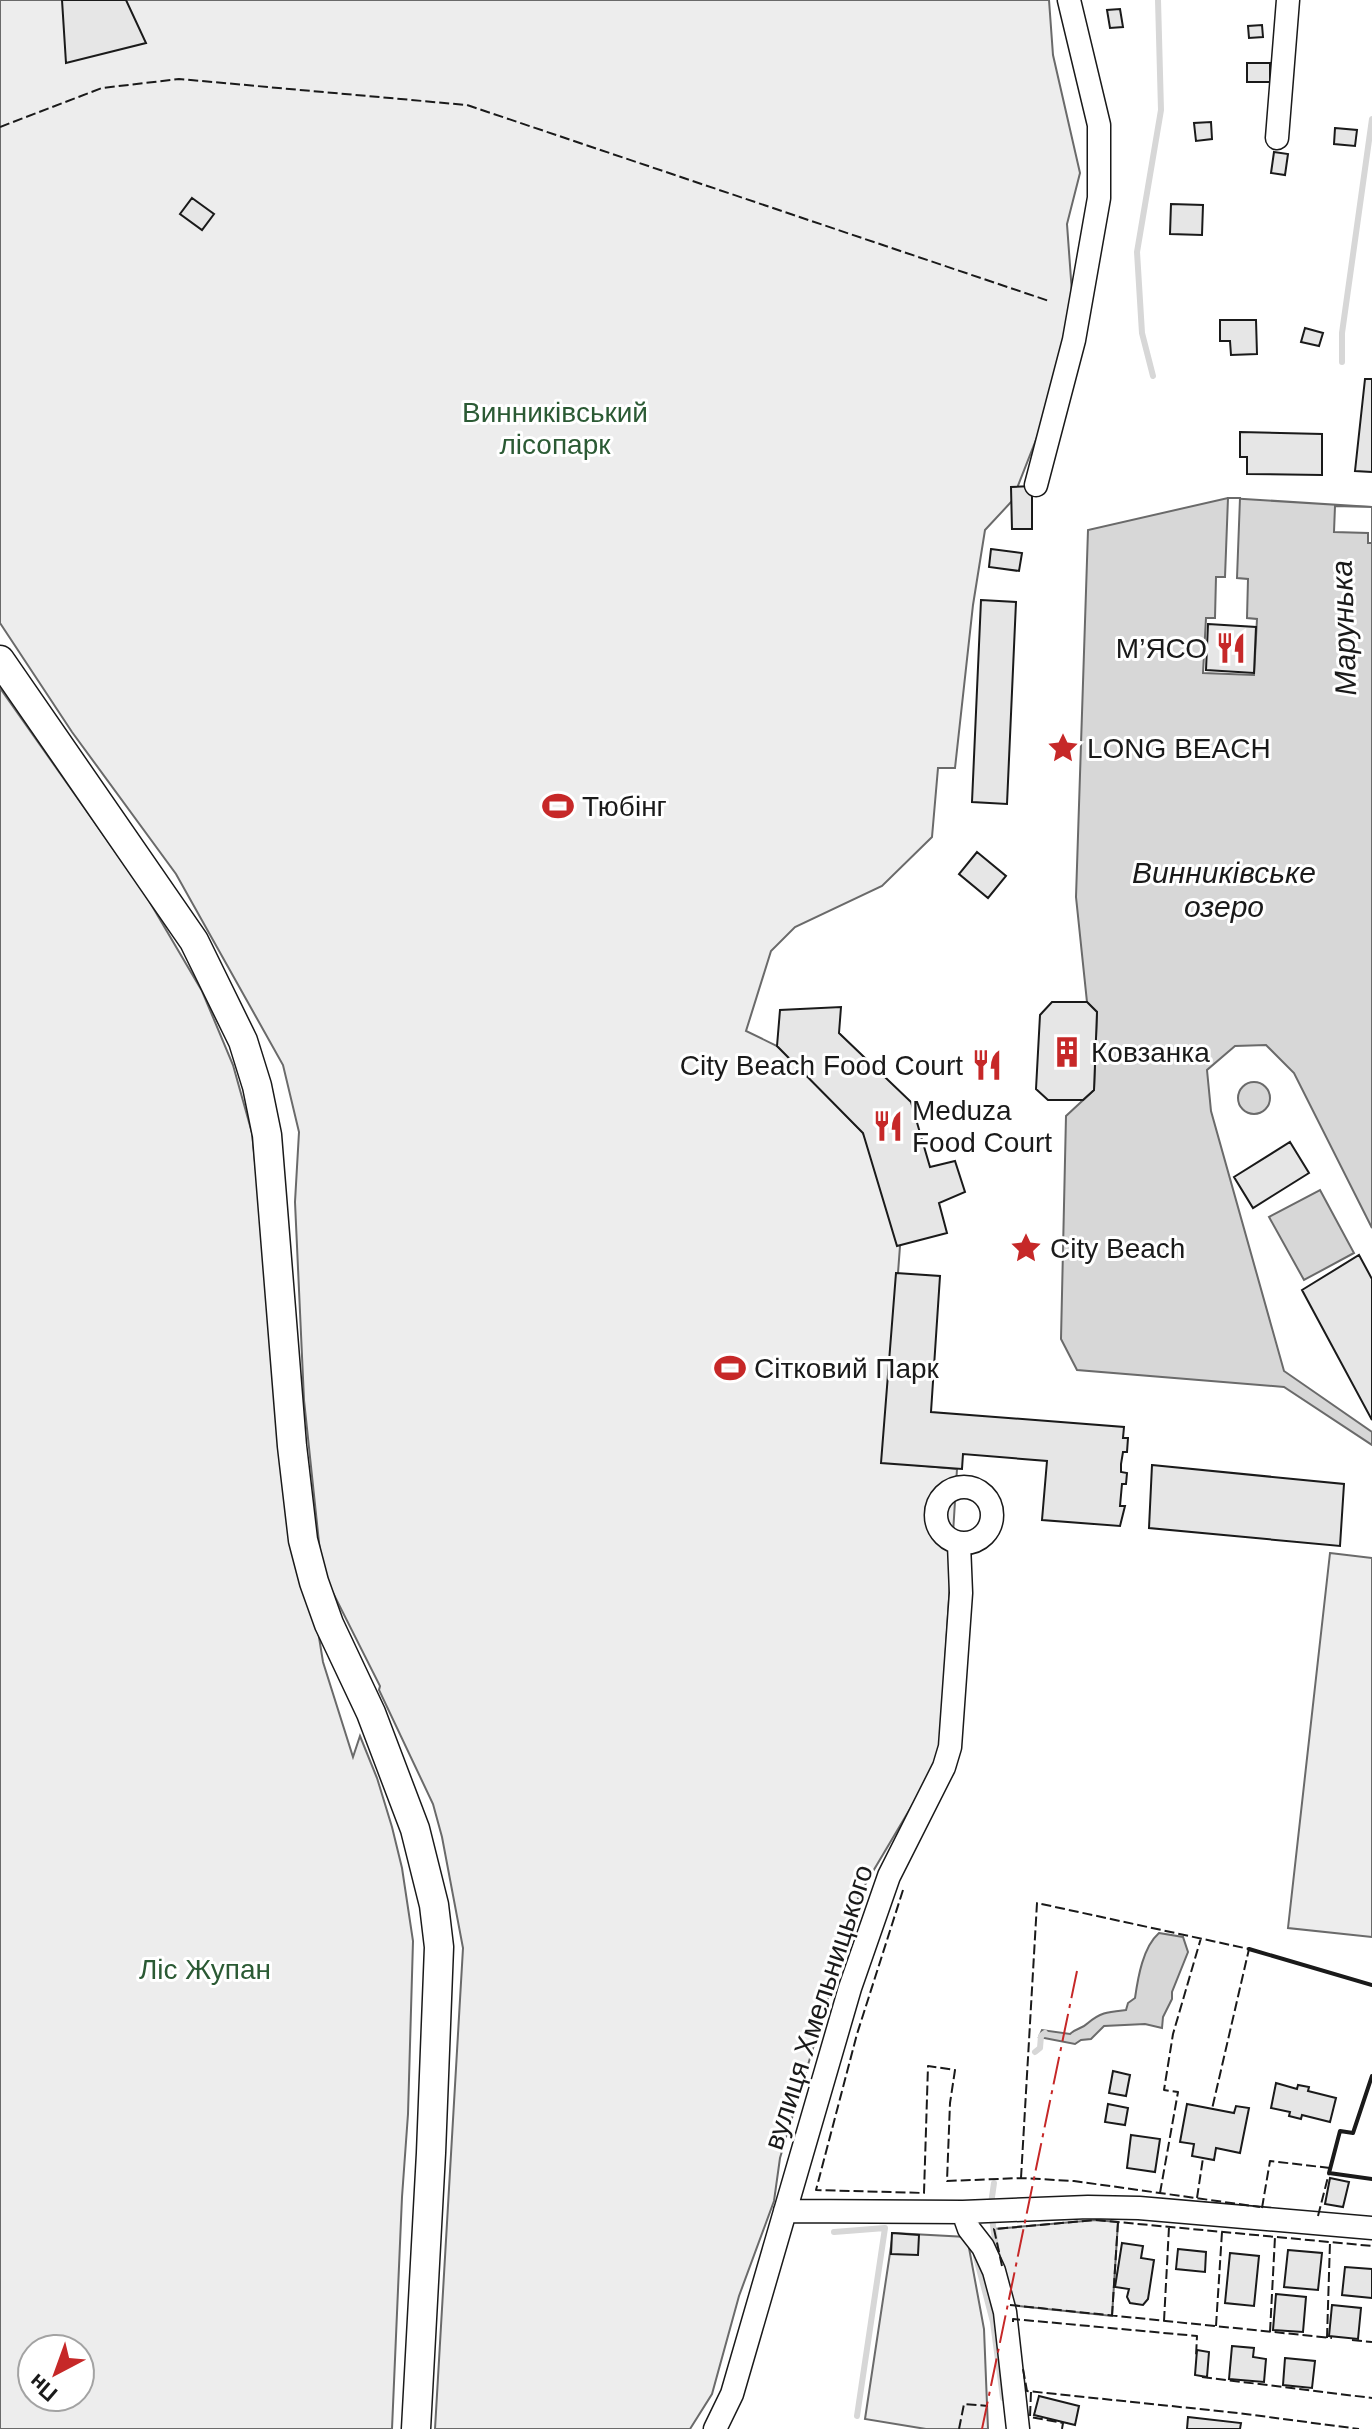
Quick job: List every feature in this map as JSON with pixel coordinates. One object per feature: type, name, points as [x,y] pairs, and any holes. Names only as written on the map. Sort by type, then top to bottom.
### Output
[{"type":"main road","points":[[0,660],[194,941],[243,1041],[257,1086],[267,1135],[290,1431],[303,1540],[329,1624],[371,1713],[415,1829],[434,1905],[439,1947],[416,2429]]},
{"type":"street","points":[[1036,485],[1074,340],[1099,198],[1099,125],[1069,0]]},
{"type":"street","points":[[1277,138],[1288,0]]},
{"type":"street","name":"вулиця Хмельницького","points":[[715,2429],[732,2394],[850,1988],[889,1876],[944,1767],[950,1747],[961,1593],[959,1544]]},
{"type":"street","points":[[785,2211],[963,2212],[1139,2208],[1372,2228]]},
{"type":"street","points":[[963,2212],[969,2229],[983,2247],[994,2271],[1005,2312],[1018,2429]]},
{"type":"green space","name":"Винниківський лісопарк","points":[[0,0],[1049,0],[1053,55],[1080,173],[1067,224],[1072,293],[1063,371],[1012,501],[985,530],[973,605],[955,768],[938,768],[932,837],[882,886],[795,927],[771,951],[746,1031],[777,1046],[791,1058],[863,1133],[873,1154],[900,1246],[884,1462],[957,1469],[939,1760],[859,1895],[780,2158],[774,2201],[739,2296],[712,2394],[690,2429],[435,2429],[463,1948],[433,1804],[379,1690],[380,1686],[322,1571],[304,1400],[295,1202],[299,1132],[283,1065],[176,874],[72,732],[0,623]]},
{"type":"green space","name":"Ліс Жупан","points":[[0,688],[145,894],[202,991],[233,1065],[252,1133],[278,1384],[323,1662],[353,1757],[360,1736],[377,1778],[402,1868],[413,1941],[408,2114],[392,2429],[0,2429]]},
{"type":"green space","points":[[1330,1553],[1372,1558],[1372,1937],[1288,1928]]},
{"type":"green space","points":[[1096,2220],[1118,2222],[1112,2316],[1010,2305],[994,2229]]},
{"type":"green space","points":[[893,2233],[967,2237],[984,2329],[988,2429],[926,2429],[865,2419]]},
{"type":"water","name":"Винниківське озеро","points":[[1228,498],[1372,507],[1372,1228],[1294,1073],[1266,1045],[1235,1046],[1207,1070],[1211,1111],[1284,1371],[1372,1432],[1372,1445],[1284,1387],[1077,1370],[1061,1339],[1066,1116],[1094,1090],[1097,1012],[1087,1002],[1076,897],[1088,530]]},
{"type":"water","points":[[1254,1082],[1266,1086],[1270,1098],[1266,1110],[1254,1114],[1242,1110],[1238,1098],[1242,1086]]},
{"type":"water","points":[[1320,1190],[1354,1253],[1304,1280],[1269,1217]]},
{"type":"water","points":[[1159,1933],[1183,1937],[1188,1952],[1163,2017],[1162,2028],[1145,2024],[1104,2026],[1091,2039],[1075,2044],[1039,2037],[1042,2030],[1070,2034],[1101,2015],[1126,2010],[1128,2003],[1135,1998],[1145,1954]]},
{"type":"pier","points":[[1228,498],[1240,498],[1237,578],[1248,579],[1247,618],[1257,619],[1254,675],[1203,673],[1206,618],[1215,618],[1216,577],[1225,577]]},
{"type":"pier","points":[[1335,506],[1372,507],[1372,543],[1368,543],[1368,533],[1334,532]]},
{"type":"building","points":[[62,0],[126,0],[146,43],[66,63]]},
{"type":"building","points":[[1120,9],[1123,27],[1110,28],[1107,10]]},
{"type":"building","points":[[1262,25],[1263,37],[1249,38],[1248,26]]},
{"type":"building","points":[[1247,63],[1270,63],[1270,82],[1247,82]]},
{"type":"building","points":[[1211,122],[1212,139],[1196,141],[1194,123]]},
{"type":"building","points":[[1335,128],[1357,130],[1355,146],[1334,144]]},
{"type":"building","points":[[1274,152],[1288,154],[1285,175],[1271,173]]},
{"type":"building","points":[[192,198],[214,214],[202,230],[180,214]]},
{"type":"building","points":[[1171,204],[1203,205],[1202,235],[1170,234]]},
{"type":"building","points":[[1220,320],[1256,320],[1257,354],[1231,355],[1230,341],[1220,341]]},
{"type":"building","points":[[1305,328],[1323,333],[1319,346],[1301,342]]},
{"type":"building","points":[[1365,379],[1372,379],[1372,472],[1355,471]]},
{"type":"building","points":[[1240,432],[1322,434],[1322,475],[1247,474],[1247,457],[1240,457]]},
{"type":"building","points":[[1032,486],[1032,529],[1012,529],[1011,487]]},
{"type":"building","points":[[991,549],[1022,553],[1019,571],[989,567]]},
{"type":"building","points":[[981,600],[1016,602],[1007,804],[972,802]]},
{"type":"building","name":"М’ЯСО","points":[[1208,624],[1256,627],[1254,673],[1206,670]]},
{"type":"building","points":[[977,852],[1006,876],[988,898],[959,874]]},
{"type":"building","name":"Ковзанка","points":[[1052,1002],[1087,1002],[1097,1012],[1094,1090],[1083,1100],[1048,1100],[1036,1089],[1040,1015]]},
{"type":"building","name":"Meduza Food Court","points":[[841,1007],[839,1033],[911,1102],[930,1167],[955,1161],[965,1192],[939,1203],[947,1233],[897,1246],[863,1133],[777,1046],[780,1010]]},
{"type":"building","points":[[1290,1142],[1309,1173],[1253,1208],[1234,1177]]},
{"type":"building","points":[[1359,1255],[1372,1279],[1372,1420],[1302,1290]]},
{"type":"building","points":[[896,1273],[940,1276],[931,1412],[1124,1427],[1123,1438],[1128,1438],[1121,1472],[1127,1473],[1126,1484],[1122,1484],[1120,1506],[1125,1506],[1120,1526],[1042,1520],[1047,1461],[963,1454],[962,1469],[881,1463]]},
{"type":"building","points":[[1152,1465],[1344,1484],[1340,1546],[1149,1528]]},
{"type":"building","points":[[1113,2071],[1130,2075],[1126,2096],[1109,2093]]},
{"type":"building","points":[[1276,2083],[1297,2089],[1298,2085],[1309,2087],[1308,2091],[1336,2098],[1330,2122],[1302,2115],[1301,2119],[1289,2116],[1290,2112],[1271,2108]]},
{"type":"building","points":[[1108,2104],[1128,2108],[1125,2125],[1105,2122]]},
{"type":"building","points":[[1187,2104],[1234,2113],[1236,2106],[1249,2108],[1240,2153],[1216,2148],[1214,2160],[1192,2156],[1194,2144],[1180,2142]]},
{"type":"building","points":[[1131,2135],[1160,2139],[1155,2172],[1127,2168]]},
{"type":"building","points":[[1330,2178],[1349,2182],[1343,2207],[1325,2204]]},
{"type":"building","points":[[892,2233],[919,2235],[918,2255],[891,2254]]},
{"type":"building","points":[[1122,2243],[1143,2246],[1141,2258],[1154,2260],[1148,2299],[1143,2305],[1130,2303],[1127,2297],[1129,2289],[1115,2287]]},
{"type":"building","points":[[1178,2249],[1206,2252],[1205,2272],[1176,2269]]},
{"type":"building","points":[[1288,2250],[1322,2253],[1318,2290],[1284,2287]]},
{"type":"building","points":[[1230,2253],[1259,2256],[1254,2306],[1225,2303]]},
{"type":"building","points":[[1345,2267],[1372,2269],[1372,2298],[1342,2295]]},
{"type":"building","points":[[1276,2294],[1306,2297],[1303,2332],[1273,2330]]},
{"type":"building","points":[[1332,2305],[1361,2308],[1358,2339],[1329,2336]]},
{"type":"building","points":[[1232,2346],[1254,2348],[1253,2357],[1266,2359],[1264,2382],[1229,2379]]},
{"type":"building","points":[[1197,2350],[1209,2352],[1207,2377],[1195,2375]]},
{"type":"building","points":[[1285,2358],[1315,2361],[1312,2388],[1283,2385]]},
{"type":"building","points":[[1039,2396],[1079,2406],[1075,2425],[1034,2415]]},
{"type":"building","points":[[1188,2417],[1241,2423],[1240,2429],[1187,2429]]},
{"type":"waterway","points":[[1153,376],[1142,333],[1137,252],[1161,110],[1158,0]]},
{"type":"waterway","name":"Марунька","points":[[1342,362],[1342,333],[1372,119]]},
{"type":"waterway","points":[[1035,2052],[1040,2048],[1041,2036],[1045,2033]]},
{"type":"waterway","points":[[991,2204],[994,2183]]},
{"type":"waterway","points":[[992,2218],[997,2254]]},
{"type":"waterway","points":[[834,2232],[885,2228],[857,2416]]},
{"type":"waterway","points":[[976,2257],[993,2322],[1003,2398]]},
{"type":"fence","points":[[0,127],[102,88],[179,79],[467,105],[1049,301]]},
{"type":"fence","points":[[903,1890],[857,2034],[816,2190],[924,2193],[928,2066],[955,2070],[950,2103],[947,2181],[1021,2178],[1074,2181],[1260,2207]]},
{"type":"fence","points":[[1021,2178],[1037,1903],[1249,1949],[1212,2109]]},
{"type":"fence","points":[[1160,2193],[1178,2092],[1164,2090],[1173,2034],[1201,1938]]},
{"type":"fence","points":[[1197,2198],[1203,2158]]},
{"type":"fence","points":[[1262,2208],[1270,2161],[1330,2168]]},
{"type":"fence","points":[[1318,2216],[1329,2173]]},
{"type":"fence","points":[[1002,2266],[994,2229],[1096,2220],[1372,2246]]},
{"type":"fence","points":[[1112,2316],[1118,2222]]},
{"type":"fence","points":[[1164,2321],[1169,2227]]},
{"type":"fence","points":[[1216,2326],[1222,2232]]},
{"type":"fence","points":[[1270,2332],[1275,2237]]},
{"type":"fence","points":[[1327,2338],[1330,2242]]},
{"type":"fence","points":[[1010,2305],[1332,2338]]},
{"type":"fence","points":[[1013,2322],[1013,2319],[1197,2336],[1196,2356]]},
{"type":"fence","points":[[1352,2340],[1372,2342]]},
{"type":"fence","points":[[1023,2369],[1027,2391],[1359,2429]]},
{"type":"fence","points":[[1202,2377],[1372,2398]]},
{"type":"fence","points":[[1031,2392],[1030,2417],[1063,2423],[1062,2429]]},
{"type":"fence","points":[[959,2429],[964,2404],[988,2406]]},
{"type":"wall","points":[[1249,1949],[1372,1985]]},
{"type":"wall","points":[[1372,2076],[1353,2133],[1340,2131],[1329,2173],[1372,2179]]},
{"type":"power","points":[[982,2429],[1077,1971]]},
{"type":"place","name":"М’ЯСО","points":[[1231,648]]},
{"type":"place","name":"LONG BEACH","points":[[1063,748]]},
{"type":"place","name":"Тюбінг","points":[[558,806]]},
{"type":"place","name":"Ковзанка","points":[[1067,1052]]},
{"type":"place","name":"City Beach Food Court","points":[[987,1065]]},
{"type":"place","name":"Meduza Food Court","points":[[888,1126]]},
{"type":"place","name":"City Beach","points":[[1026,1248]]},
{"type":"place","name":"Сітковий Парк","points":[[730,1368]]}]
